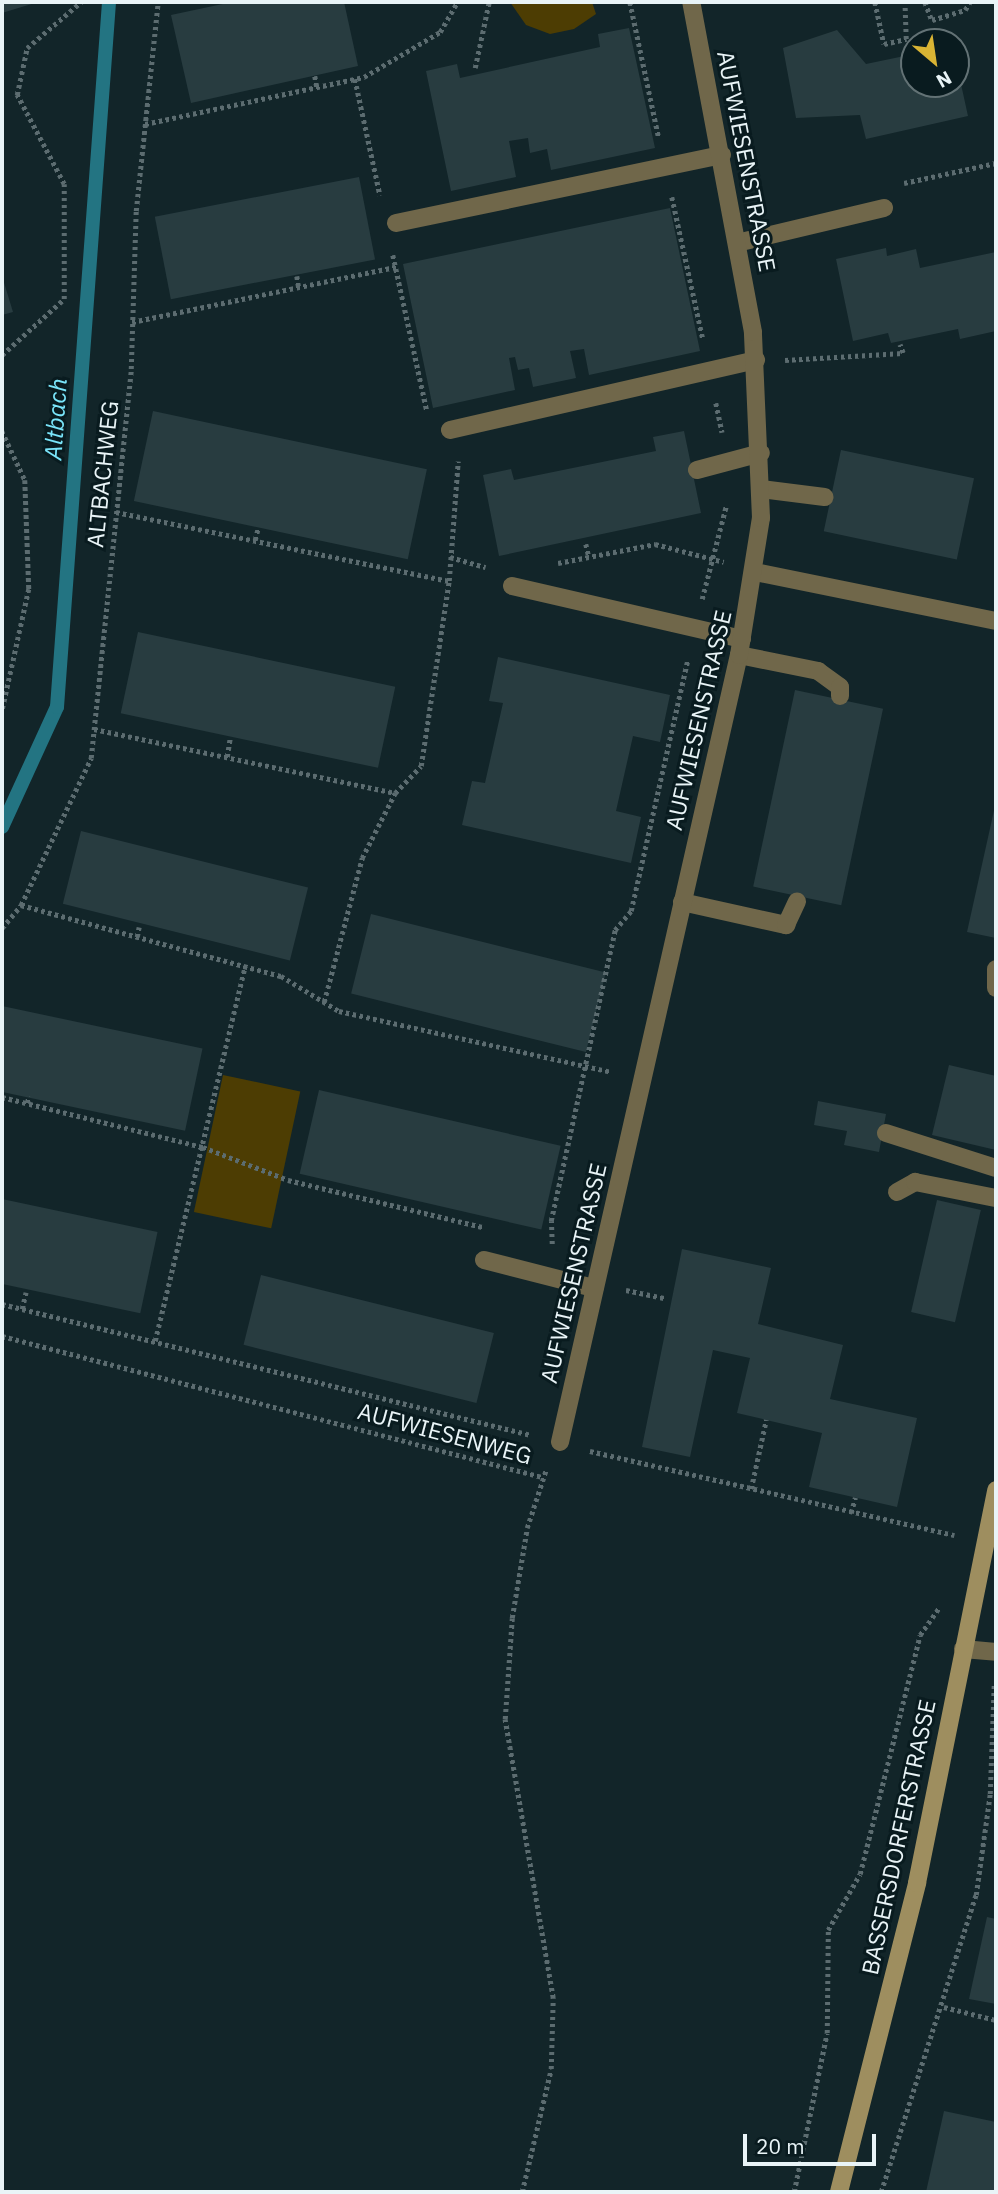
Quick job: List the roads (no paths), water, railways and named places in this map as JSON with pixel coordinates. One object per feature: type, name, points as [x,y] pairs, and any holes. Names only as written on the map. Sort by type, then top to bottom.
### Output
[{"type":"street","name":"AUFWIESENSTRASSE","points":[[560,1442],[755,572],[761,489],[756,360],[741,242],[691,2]]},
{"type":"street","points":[[393,231],[722,155]]},
{"type":"street","points":[[741,242],[884,208]]},
{"type":"street","points":[[450,430],[756,360]]},
{"type":"street","points":[[697,470],[761,453]]},
{"type":"street","points":[[761,489],[824,497]]},
{"type":"street","points":[[755,572],[996,621]]},
{"type":"street","points":[[512,586],[740,647],[818,671],[841,687],[840,696]]},
{"type":"street","points":[[682,902],[786,925],[797,901]]},
{"type":"street","points":[[996,969],[996,988]]},
{"type":"street","points":[[886,1133],[996,1168]]},
{"type":"street","points":[[897,1192],[915,1182],[996,1198]]},
{"type":"street","points":[[484,1260],[594,1288]]},
{"type":"street","name":"BASSERSDORFERSTRASSE","points":[[839,2192],[917,1883],[996,1490]]},
{"type":"street","points":[[962,1649],[995,1651]]},
{"type":"waterway","name":"Altbach","points":[[2,827],[57,707],[109,2]]}]
